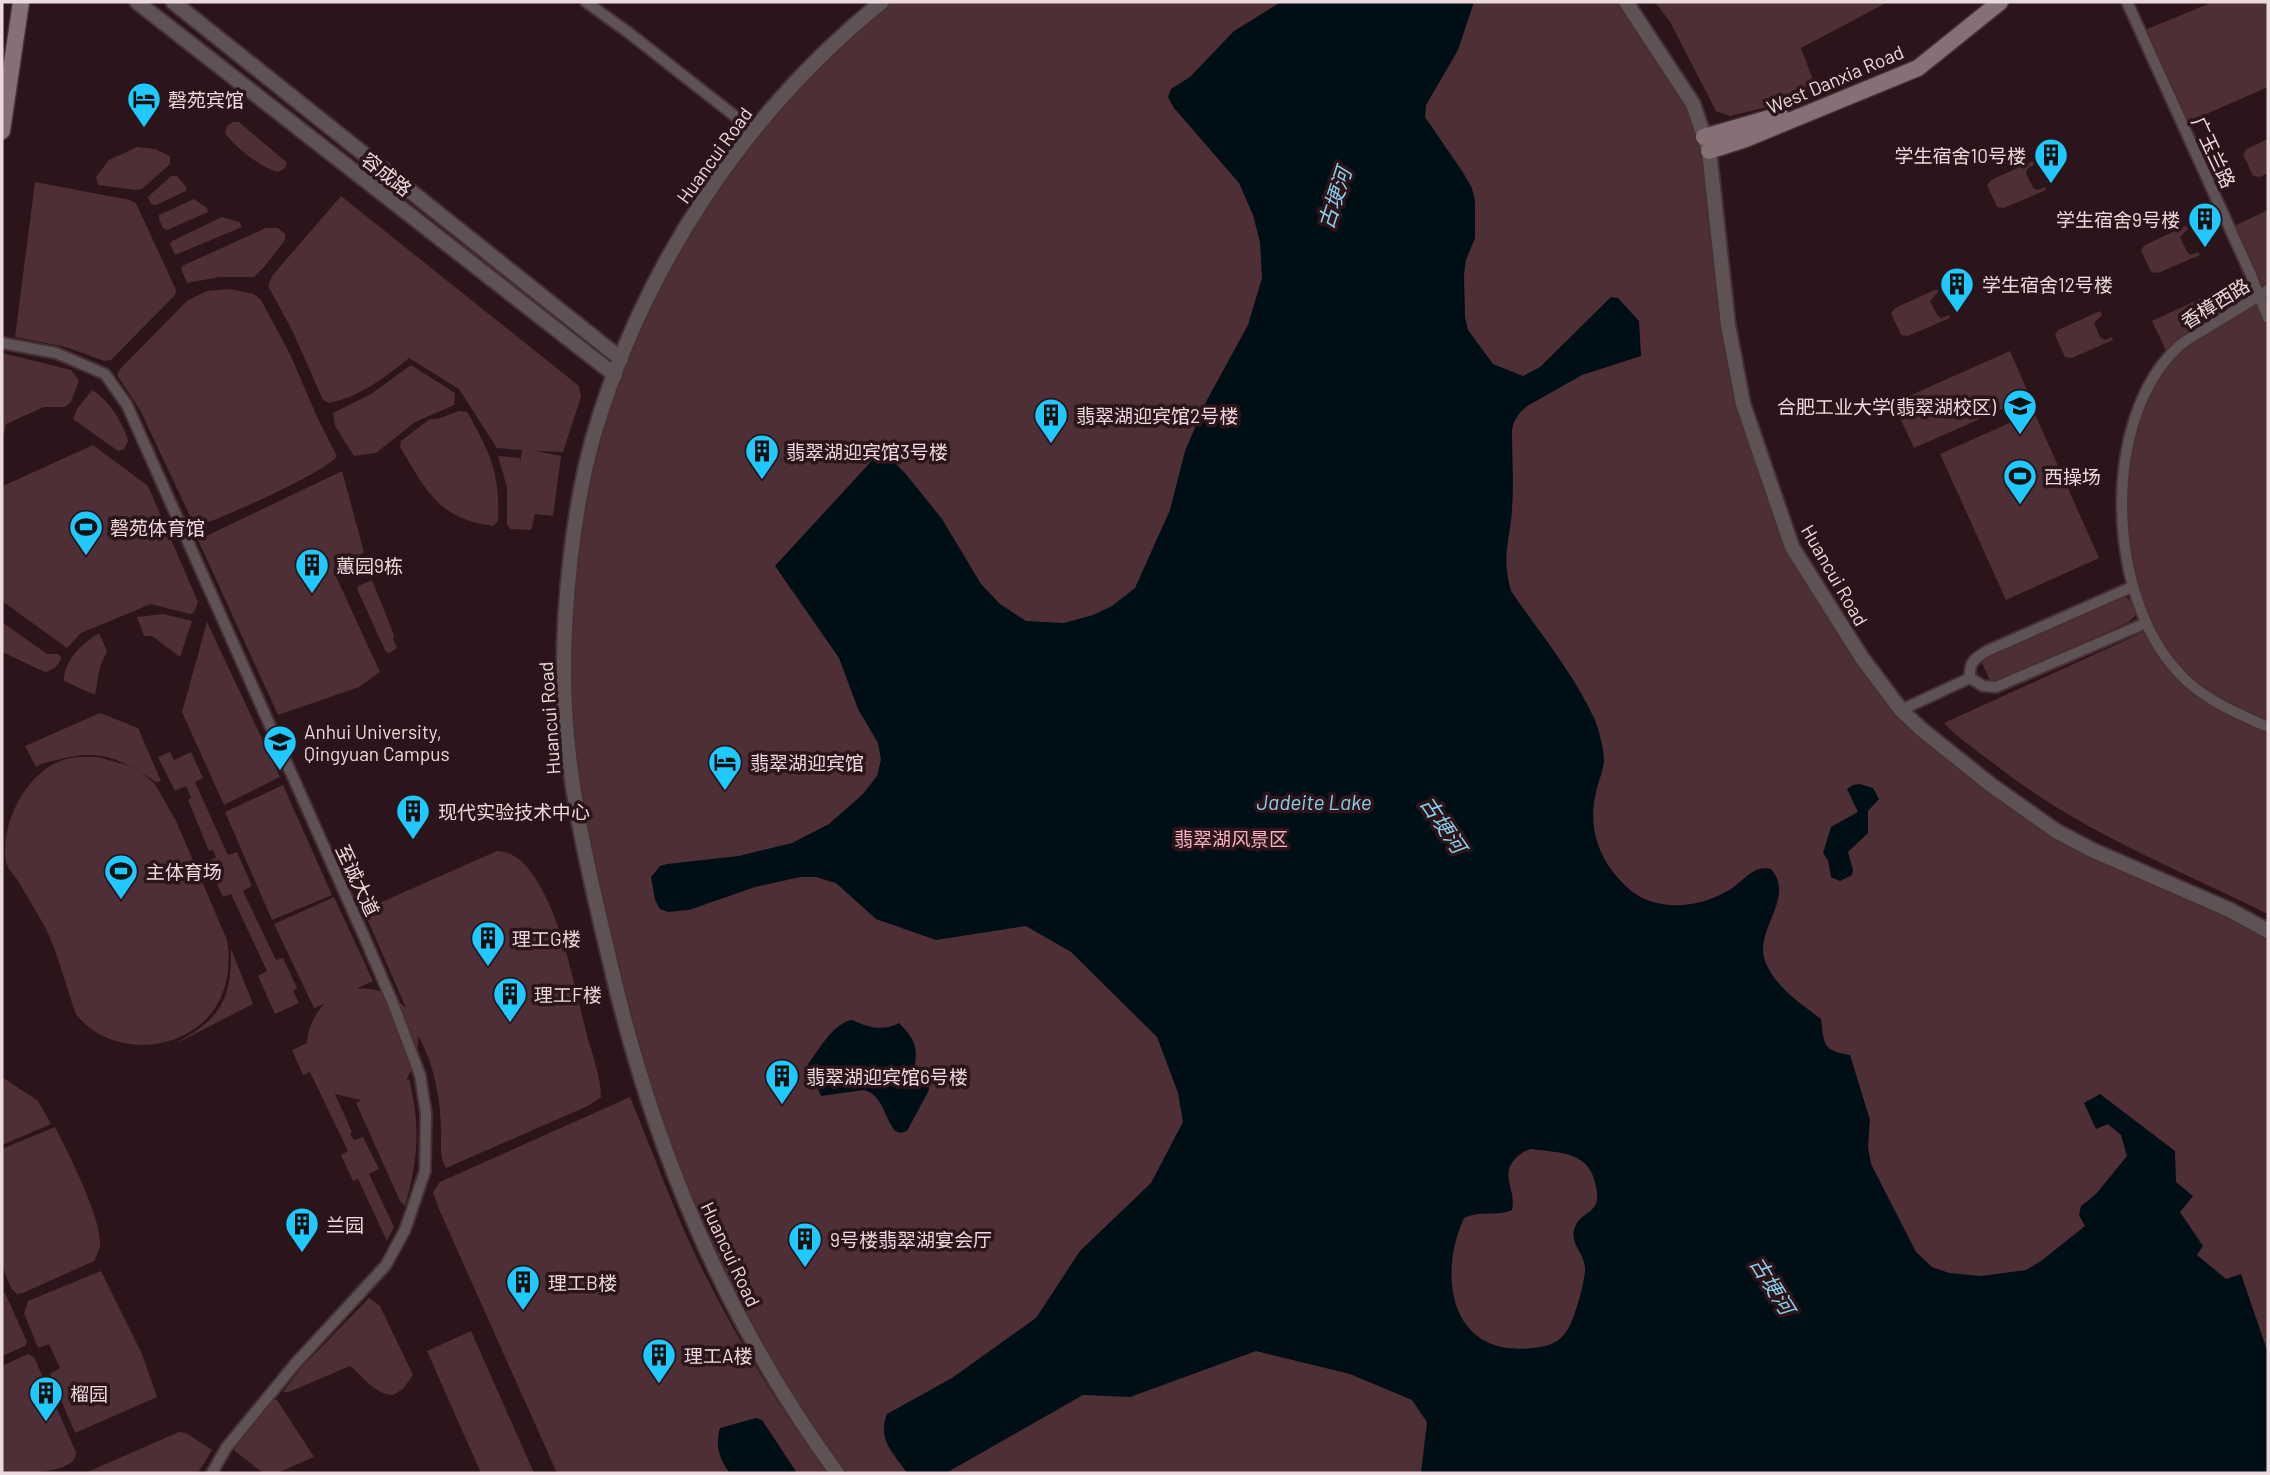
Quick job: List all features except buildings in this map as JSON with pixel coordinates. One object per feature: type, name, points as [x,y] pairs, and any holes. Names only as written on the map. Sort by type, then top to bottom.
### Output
[{"type":"main road","points":[[2,131],[21,2]]},
{"type":"main road","name":"West Danxia Road","points":[[1707,144],[1908,65],[1989,2]]},
{"type":"main road","name":"West Danxia Road","points":[[1707,144],[1743,140],[1918,68],[2000,2]]},
{"type":"street","name":"容成路","points":[[137,2],[615,375]]},
{"type":"street","name":"容成路","points":[[173,2],[621,359]]},
{"type":"street","points":[[586,2],[754,131]]},
{"type":"street","name":"Huancui Road","points":[[837,1473],[799,1419],[748,1333],[710,1260],[677,1185],[654,1123],[631,1046],[583,850],[569,757],[564,681],[565,625],[585,470],[599,420],[621,359],[675,247],[710,190],[754,131],[804,73],[881,2]]},
{"type":"street","name":"Huancui Road","points":[[1626,2],[1693,104],[1707,144],[1728,326],[1743,404],[1792,547],[1862,658],[1900,710],[1991,785],[2056,831],[2268,930]]},
{"type":"street","name":"广玉兰路","points":[[2127,2],[2251,275],[2263,293],[2268,318]]},
{"type":"street","name":"香樟西路","points":[[2263,293],[2179,345],[2155,374],[2134,421],[2123,463],[2122,534],[2132,587],[2146,622],[2170,663],[2198,691],[2268,727]]},
{"type":"street","name":"至诚大道","points":[[2,343],[56,353],[105,374],[127,405],[359,925],[420,1075],[426,1112],[425,1171],[399,1244],[379,1273],[295,1364],[226,1448],[212,1473]]},
{"type":"street","points":[[1970,678],[1972,661],[1987,651],[2132,587]]},
{"type":"street","points":[[1970,678],[1983,686],[1996,687],[2146,622]]},
{"type":"street","points":[[1900,710],[1970,678]]},
{"type":"green space","name":"翡翠湖风景区","points":[[882,2],[1626,2],[1704,137],[1739,390],[1792,547],[1901,710],[2056,831],[2268,931],[2268,1473],[837,1473],[799,1419],[677,1185],[583,850],[564,681],[585,470],[645,307],[730,162]]},
{"type":"green space","points":[[1655,2],[1888,2],[1801,48],[1816,88],[1784,103],[1730,116],[1716,111],[1670,22]]},
{"type":"green space","points":[[2213,2],[2268,2],[2268,87],[2181,125],[2140,32]]},
{"type":"green space","points":[[239,122],[285,161],[285,168],[278,172],[242,151],[225,133],[227,126]]},
{"type":"green space","points":[[2268,139],[2268,173],[2260,177],[2253,176],[2243,154],[2247,149]]},
{"type":"green space","points":[[137,147],[155,149],[170,156],[170,164],[142,189],[98,185],[96,177],[109,160]]},
{"type":"green space","points":[[2033,161],[2034,165],[2028,168],[2026,173],[2033,188],[2037,190],[2045,187],[2046,190],[2004,208],[1997,207],[1987,185],[1991,180]]},
{"type":"green space","points":[[171,176],[177,176],[186,191],[156,205],[151,204],[148,197]]},
{"type":"green space","points":[[35,182],[136,203],[176,290],[175,295],[111,360],[104,361],[66,347],[15,337]]},
{"type":"green space","points":[[341,196],[579,386],[581,397],[563,452],[536,451],[561,456],[553,516],[535,514],[531,530],[511,529],[507,525],[507,487],[498,456],[520,458],[520,463],[522,450],[497,448],[459,389],[409,358],[382,379],[351,396],[329,403],[323,400],[292,330],[268,286],[272,276]]},
{"type":"green space","points":[[194,199],[207,208],[208,212],[167,230],[163,228],[159,215]]},
{"type":"green space","points":[[2268,210],[2268,914],[2126,846],[2059,809],[1993,763],[1944,723],[2148,630],[2122,535],[2134,421],[2168,355],[2152,321],[2251,275],[2230,228]]},
{"type":"green space","points":[[222,217],[239,222],[242,227],[175,255],[170,244],[172,241]]},
{"type":"green space","points":[[2186,226],[2188,229],[2180,237],[2187,252],[2191,255],[2198,252],[2200,255],[2158,273],[2151,272],[2141,250],[2145,245]]},
{"type":"green space","points":[[266,228],[278,228],[285,234],[285,240],[254,277],[220,277],[187,283],[182,266]]},
{"type":"green space","points":[[230,289],[254,294],[261,300],[290,354],[337,456],[329,464],[294,484],[198,526],[191,518],[140,410],[117,375],[188,300],[207,291]]},
{"type":"green space","points":[[1937,289],[1938,292],[1930,301],[1937,315],[1941,318],[1949,315],[1950,318],[1908,336],[1901,335],[1891,313],[1895,308]]},
{"type":"green space","points":[[2100,311],[2102,315],[2094,323],[2100,337],[2105,340],[2112,337],[2113,340],[2072,358],[2065,357],[2055,335],[2058,330]]},
{"type":"green space","points":[[2010,351],[2030,397],[1914,448],[1893,403]]},
{"type":"green space","points":[[2,353],[71,370],[79,381],[71,402],[65,407],[44,407],[6,424],[2,442]]},
{"type":"green space","points":[[411,365],[455,393],[454,405],[415,422],[376,453],[354,456],[335,426],[333,413],[371,394]]},
{"type":"green space","points":[[92,390],[104,399],[119,420],[128,441],[124,449],[118,451],[73,419],[77,409]]},
{"type":"green space","points":[[459,411],[469,415],[496,477],[498,521],[493,526],[459,517],[446,509],[426,489],[400,447],[401,441],[430,419]]},
{"type":"green space","name":"西操场","points":[[2034,412],[2099,558],[2006,600],[1940,454]]},
{"type":"green space","name":"磬苑体育馆","points":[[93,445],[148,486],[198,602],[194,612],[190,614],[151,604],[81,633],[67,648],[2,601],[3,486]]},
{"type":"green space","points":[[342,471],[364,552],[355,560],[333,570],[380,672],[359,687],[278,715],[198,540]]},
{"type":"green space","points":[[372,580],[394,635],[397,648],[389,653],[386,652],[357,589]]},
{"type":"green space","points":[[2122,596],[2134,606],[2135,616],[2129,622],[1999,680],[1990,680],[1982,663],[1984,658]]},
{"type":"green space","points":[[163,614],[192,621],[180,657],[152,636],[144,636],[137,617]]},
{"type":"green space","points":[[2,622],[47,654],[58,654],[61,657],[57,665],[45,672],[2,652]]},
{"type":"green space","points":[[207,622],[280,777],[224,805],[182,712]]},
{"type":"green space","points":[[99,633],[107,651],[100,667],[95,695],[64,681],[67,666],[75,653]]},
{"type":"green space","points":[[100,713],[138,728],[161,781],[156,782],[121,762],[98,756],[72,757],[46,762],[36,767],[25,746]]},
{"type":"green space","points":[[170,752],[174,760],[191,752],[203,778],[195,782],[228,855],[237,852],[252,886],[243,891],[276,960],[283,958],[297,988],[293,991],[299,1003],[275,1014],[258,976],[267,971],[231,894],[223,897],[207,862],[216,857],[213,850],[209,851],[188,800],[191,798],[186,786],[175,791],[158,757]]},
{"type":"green space","name":"主体育场","points":[[97,757],[127,765],[155,784],[176,821],[227,940],[227,975],[215,1008],[202,1023],[185,1035],[166,1042],[127,1044],[90,1028],[76,1014],[45,927],[6,862],[5,847],[11,817],[26,789],[36,777],[64,759]]},
{"type":"green space","points":[[283,785],[332,895],[272,920],[225,812]]},
{"type":"green space","points":[[497,851],[515,856],[528,868],[545,895],[572,975],[598,1074],[601,1097],[590,1105],[446,1168],[441,1152],[435,1079],[418,1036],[416,1059],[406,1080],[409,1079],[413,1096],[416,1143],[413,1174],[405,1206],[400,1201],[356,1103],[361,1100],[335,1094],[352,1132],[350,1134],[354,1140],[363,1137],[379,1169],[369,1174],[394,1227],[387,1241],[358,1179],[353,1181],[341,1155],[348,1151],[310,1072],[303,1075],[292,1050],[307,1043],[312,1022],[324,1004],[314,1008],[274,924],[334,897],[373,981],[356,989],[384,992],[406,1008],[365,914],[366,909]]},
{"type":"green space","points":[[231,949],[253,1004],[177,1043],[210,1020],[223,1002],[229,983]]},
{"type":"green space","points":[[2,1077],[38,1101],[51,1124],[2,1145]]},
{"type":"green space","points":[[630,1097],[685,1231],[722,1308],[772,1393],[827,1473],[557,1473],[433,1192],[440,1182]]},
{"type":"green space","points":[[55,1127],[90,1203],[96,1219],[100,1246],[94,1261],[17,1294],[11,1288],[2,1266],[2,1149]]},
{"type":"green space","points":[[101,1271],[142,1354],[157,1397],[75,1433],[50,1374],[60,1368],[49,1344],[38,1348],[24,1313],[28,1301]]},
{"type":"green space","points":[[5,1293],[27,1342],[25,1346],[2,1356],[2,1294]]},
{"type":"green space","points":[[369,1298],[380,1306],[413,1375],[403,1389],[393,1395],[380,1392],[350,1366],[289,1392],[283,1392],[301,1368]]},
{"type":"green space","points":[[471,1331],[534,1473],[481,1473],[427,1351]]},
{"type":"green space","name":"榴园","points":[[28,1354],[34,1357],[76,1452],[74,1460],[58,1469],[2,1473],[2,1366]]},
{"type":"green space","points":[[272,1399],[277,1400],[314,1457],[277,1473],[263,1473],[235,1451],[234,1447]]},
{"type":"green space","points":[[179,1432],[186,1433],[212,1450],[198,1473],[85,1473]]},
{"type":"water","name":"Jadeite Lake","points":[[1281,2],[1474,2],[1458,50],[1426,105],[1425,117],[1462,171],[1472,188],[1475,201],[1475,238],[1466,260],[1464,275],[1468,330],[1493,364],[1523,376],[1540,367],[1611,297],[1618,298],[1639,321],[1641,356],[1582,375],[1529,405],[1518,416],[1512,431],[1513,490],[1506,558],[1508,578],[1511,591],[1567,670],[1597,724],[1604,761],[1593,814],[1595,834],[1602,854],[1613,872],[1634,893],[1650,901],[1671,905],[1702,902],[1731,889],[1754,871],[1771,869],[1779,891],[1765,937],[1765,961],[1782,987],[1821,1019],[1826,1045],[1834,1051],[1850,1055],[1870,1120],[1868,1147],[1871,1164],[1916,1252],[1932,1267],[1949,1273],[1981,1276],[2026,1270],[2085,1226],[2079,1215],[2081,1206],[2096,1194],[2127,1156],[2121,1135],[2108,1124],[2096,1129],[2084,1103],[2100,1094],[2175,1151],[2176,1182],[2193,1196],[2180,1212],[2203,1246],[2197,1255],[2226,1279],[2241,1274],[2268,1353],[2268,1473],[1421,1473],[1427,1422],[1412,1400],[1350,1374],[1256,1351],[1130,1397],[1083,1395],[946,1473],[907,1473],[885,1439],[884,1423],[887,1414],[952,1378],[1036,1318],[1080,1251],[1151,1183],[1183,1122],[1178,1093],[1157,1037],[1071,952],[1026,926],[936,940],[876,919],[836,883],[816,877],[800,877],[755,887],[689,910],[668,912],[660,909],[655,900],[651,877],[660,866],[667,864],[739,856],[792,843],[829,824],[863,794],[877,776],[881,760],[878,743],[858,709],[839,658],[775,566],[878,454],[893,461],[905,473],[942,519],[981,584],[1000,604],[1026,621],[1064,623],[1093,615],[1112,606],[1135,588],[1170,510],[1185,451],[1207,400],[1248,325],[1262,278],[1260,242],[1253,215],[1239,183],[1174,108],[1168,97],[1171,89],[1190,77],[1234,31]],"holes":[[[1532,1149],[1569,1155],[1584,1163],[1594,1179],[1597,1200],[1574,1230],[1574,1241],[1585,1268],[1579,1299],[1568,1329],[1561,1338],[1543,1347],[1505,1348],[1483,1340],[1468,1327],[1458,1309],[1452,1288],[1452,1265],[1464,1218],[1512,1210],[1509,1170],[1519,1155]]]},
{"type":"water","points":[[1860,784],[1873,788],[1879,799],[1868,811],[1868,833],[1848,852],[1852,875],[1840,881],[1831,877],[1828,860],[1823,853],[1831,827],[1858,812],[1847,789]]},
{"type":"water","points":[[852,1020],[875,1028],[899,1023],[913,1041],[916,1059],[913,1076],[928,1084],[929,1090],[907,1131],[895,1131],[879,1101],[864,1090],[821,1096],[808,1064],[839,1026]]},
{"type":"water","points":[[756,1418],[762,1420],[797,1473],[730,1473],[726,1468],[718,1446],[720,1428]]},
{"type":"place","name":"磬苑宾馆","points":[[144,129]]},
{"type":"place","name":"学生宿舍10号楼","points":[[2051,185]]},
{"type":"place","name":"学生宿舍9号楼","points":[[2205,249]]},
{"type":"place","name":"学生宿舍12号楼","points":[[1957,314]]},
{"type":"place","name":"合肥工业大学(翡翠湖校区)","points":[[2020,436]]},
{"type":"place","name":"翡翠湖迎宾馆2号楼","points":[[1051,445]]},
{"type":"place","name":"翡翠湖迎宾馆3号楼","points":[[762,481]]},
{"type":"place","name":"西操场","points":[[2020,506]]},
{"type":"place","name":"磬苑体育馆","points":[[86,557]]},
{"type":"place","name":"蕙园9栋","points":[[312,595]]},
{"type":"place","name":"Anhui University, Qingyuan Campus","points":[[280,772]]},
{"type":"place","name":"翡翠湖迎宾馆","points":[[725,792]]},
{"type":"place","name":"现代实验技术中心","points":[[413,841]]},
{"type":"place","name":"主体育场","points":[[121,901]]},
{"type":"place","name":"理工G楼","points":[[488,968]]},
{"type":"place","name":"理工F楼","points":[[510,1024]]},
{"type":"place","name":"翡翠湖迎宾馆6号楼","points":[[782,1106]]},
{"type":"place","name":"兰园","points":[[302,1254]]},
{"type":"place","name":"9号楼翡翠湖宴会厅","points":[[805,1269]]},
{"type":"place","name":"理工B楼","points":[[523,1312]]},
{"type":"place","name":"理工A楼","points":[[659,1385]]},
{"type":"place","name":"榴园","points":[[46,1423]]},
{"type":"water label","name":"古埂河","points":[[1334,198]]},
{"type":"water label","name":"古埂河","points":[[1444,824]]},
{"type":"water label","name":"古埂河","points":[[1773,1285]]}]
